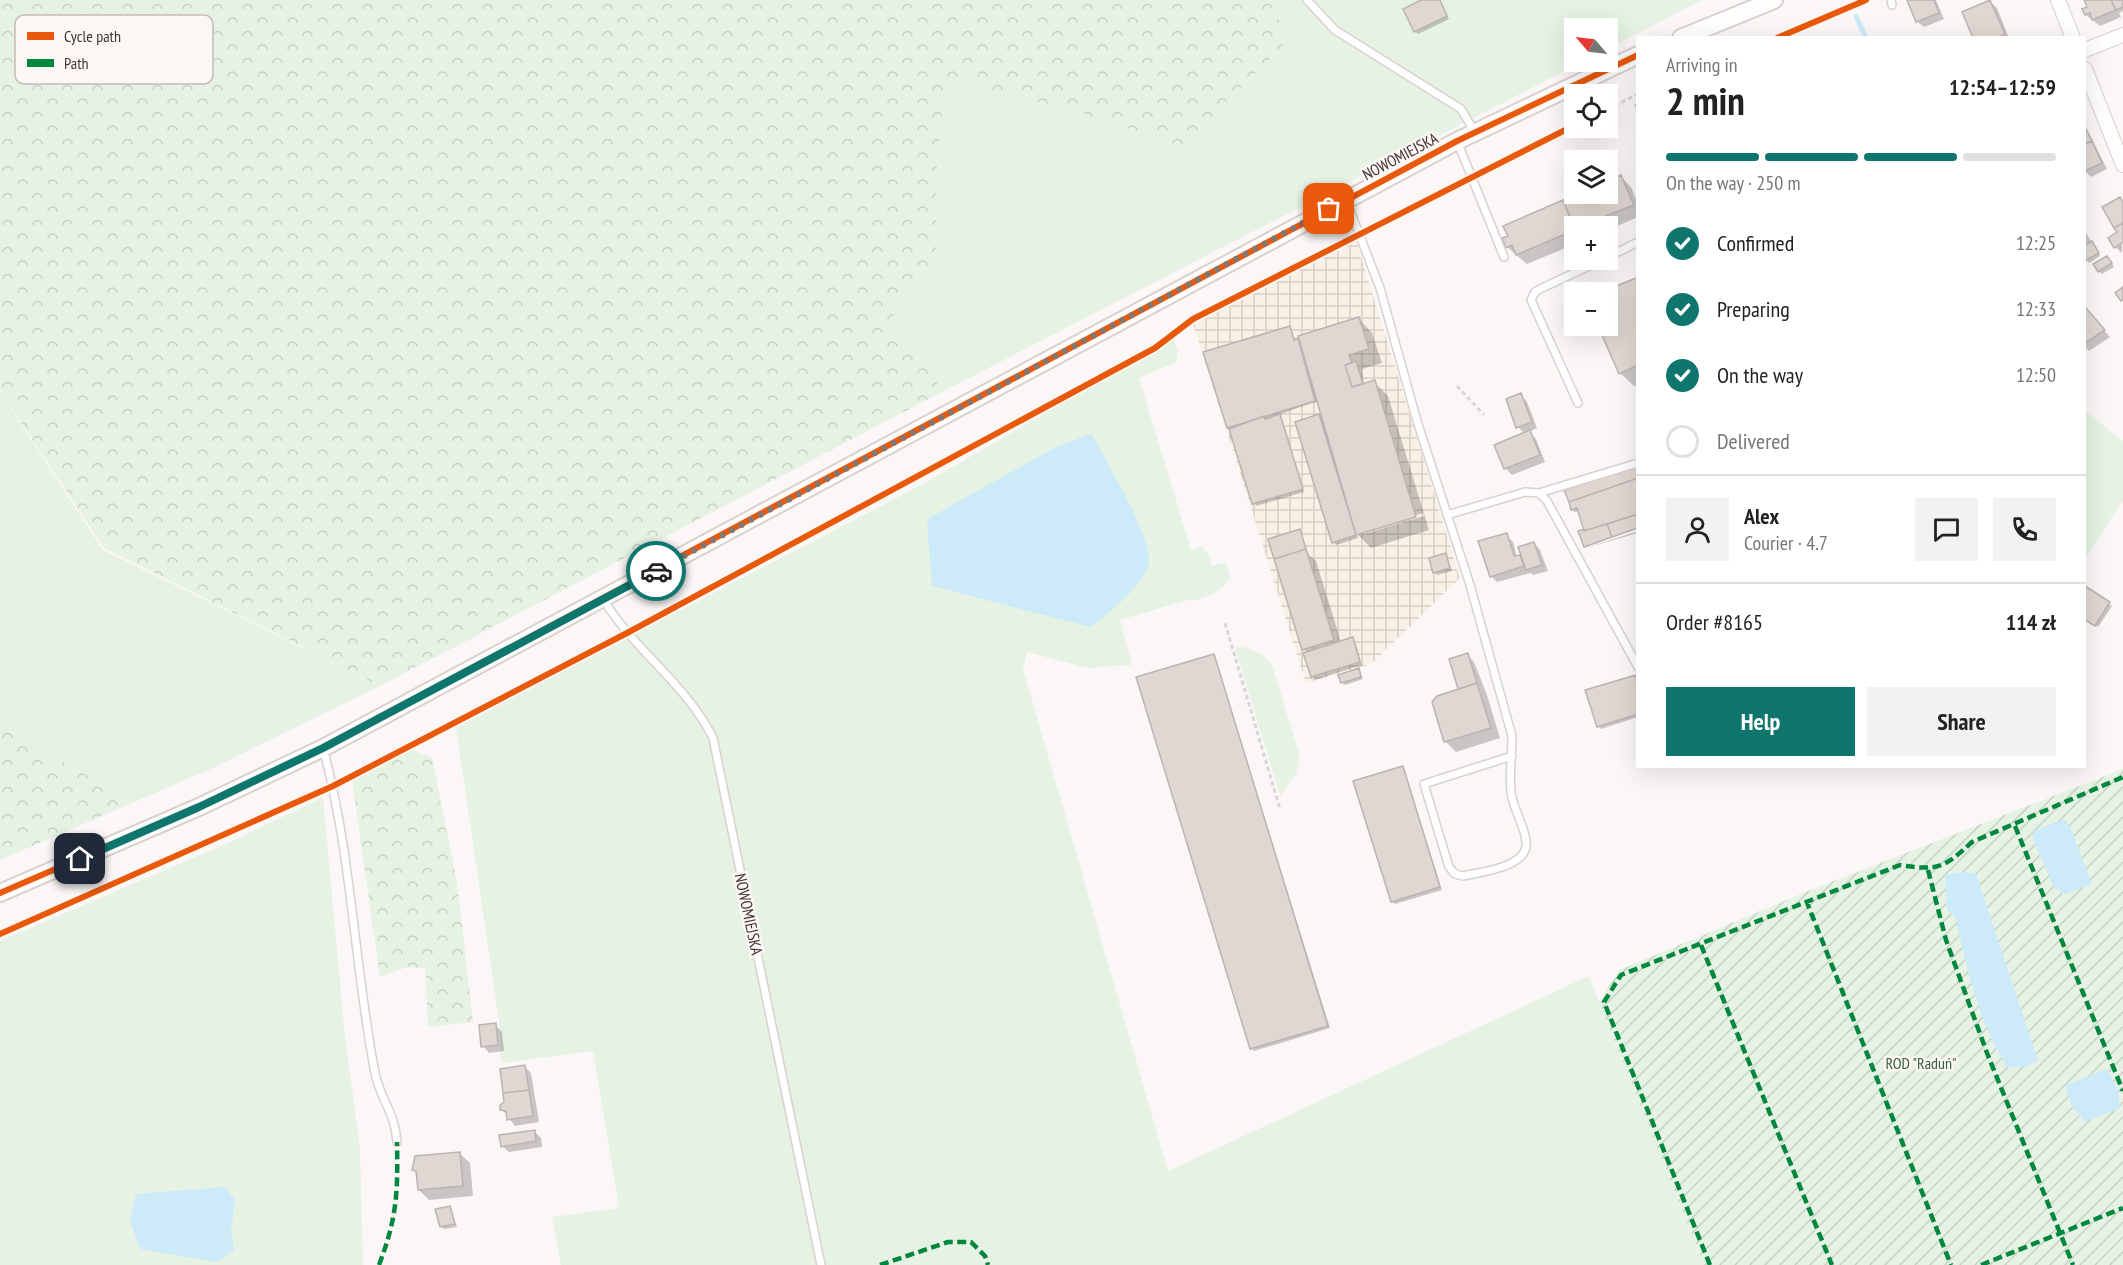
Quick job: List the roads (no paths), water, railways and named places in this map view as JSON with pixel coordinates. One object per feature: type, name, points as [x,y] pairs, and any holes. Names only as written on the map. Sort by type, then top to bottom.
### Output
[{"type":"street","points":[[1686,36],[1774,0]]},
{"type":"street","points":[[2058,0],[2072,36]]},
{"type":"street","points":[[2086,50],[2123,35]]},
{"type":"street","name":"NOWOMIEJSKA","points":[[0,893],[199,807],[323,748],[1456,141],[1636,56]]},
{"type":"street","points":[[2086,72],[2123,165]]},
{"type":"lane","points":[[1307,0],[1335,30],[1461,109],[1475,132]]},
{"type":"lane","points":[[1456,141],[1504,257]]},
{"type":"lane","points":[[1346,200],[1361,233],[1380,288],[1417,421],[1470,585],[1512,736],[1512,756],[1511,793],[1527,843],[1522,856],[1513,864],[1463,876],[1455,874],[1449,867],[1424,784],[1512,756]]},
{"type":"lane","points":[[1618,252],[1636,243]]},
{"type":"lane","points":[[1578,403],[1531,300],[1535,292],[1581,270]]},
{"type":"lane","points":[[1447,515],[1525,492],[1539,493],[1636,464]]},
{"type":"lane","points":[[1539,493],[1547,501],[1636,663]]},
{"type":"lane","name":"NOWOMIEJSKA","points":[[603,599],[627,633],[690,701],[713,738],[821,1265]]},
{"type":"lane","points":[[323,748],[333,786],[375,1076],[396,1122],[397,1142]]},
{"type":"water","points":[[1091,434],[1128,500],[1145,540],[1149,556],[1148,567],[1143,576],[1123,600],[1091,627],[932,586],[927,523],[931,517],[1058,446]]},
{"type":"water","points":[[2064,819],[2070,826],[2092,884],[2065,894],[2054,888],[2033,840],[2033,831]]},
{"type":"water","points":[[1964,872],[1976,874],[2038,1061],[2025,1067],[2007,1067],[1988,1032],[1975,994],[1955,916],[1947,910],[1945,875]]},
{"type":"water","points":[[2107,1069],[2117,1087],[2120,1108],[2085,1122],[2071,1105],[2065,1085]]},
{"type":"water","points":[[225,1187],[235,1200],[231,1232],[234,1250],[217,1262],[140,1249],[130,1220],[136,1194]]},
{"type":"waterway","points":[[1856,16],[1865,36]]},
{"type":"park label","name":"ROD \"Raduń\"","points":[[1921,1063]]}]
